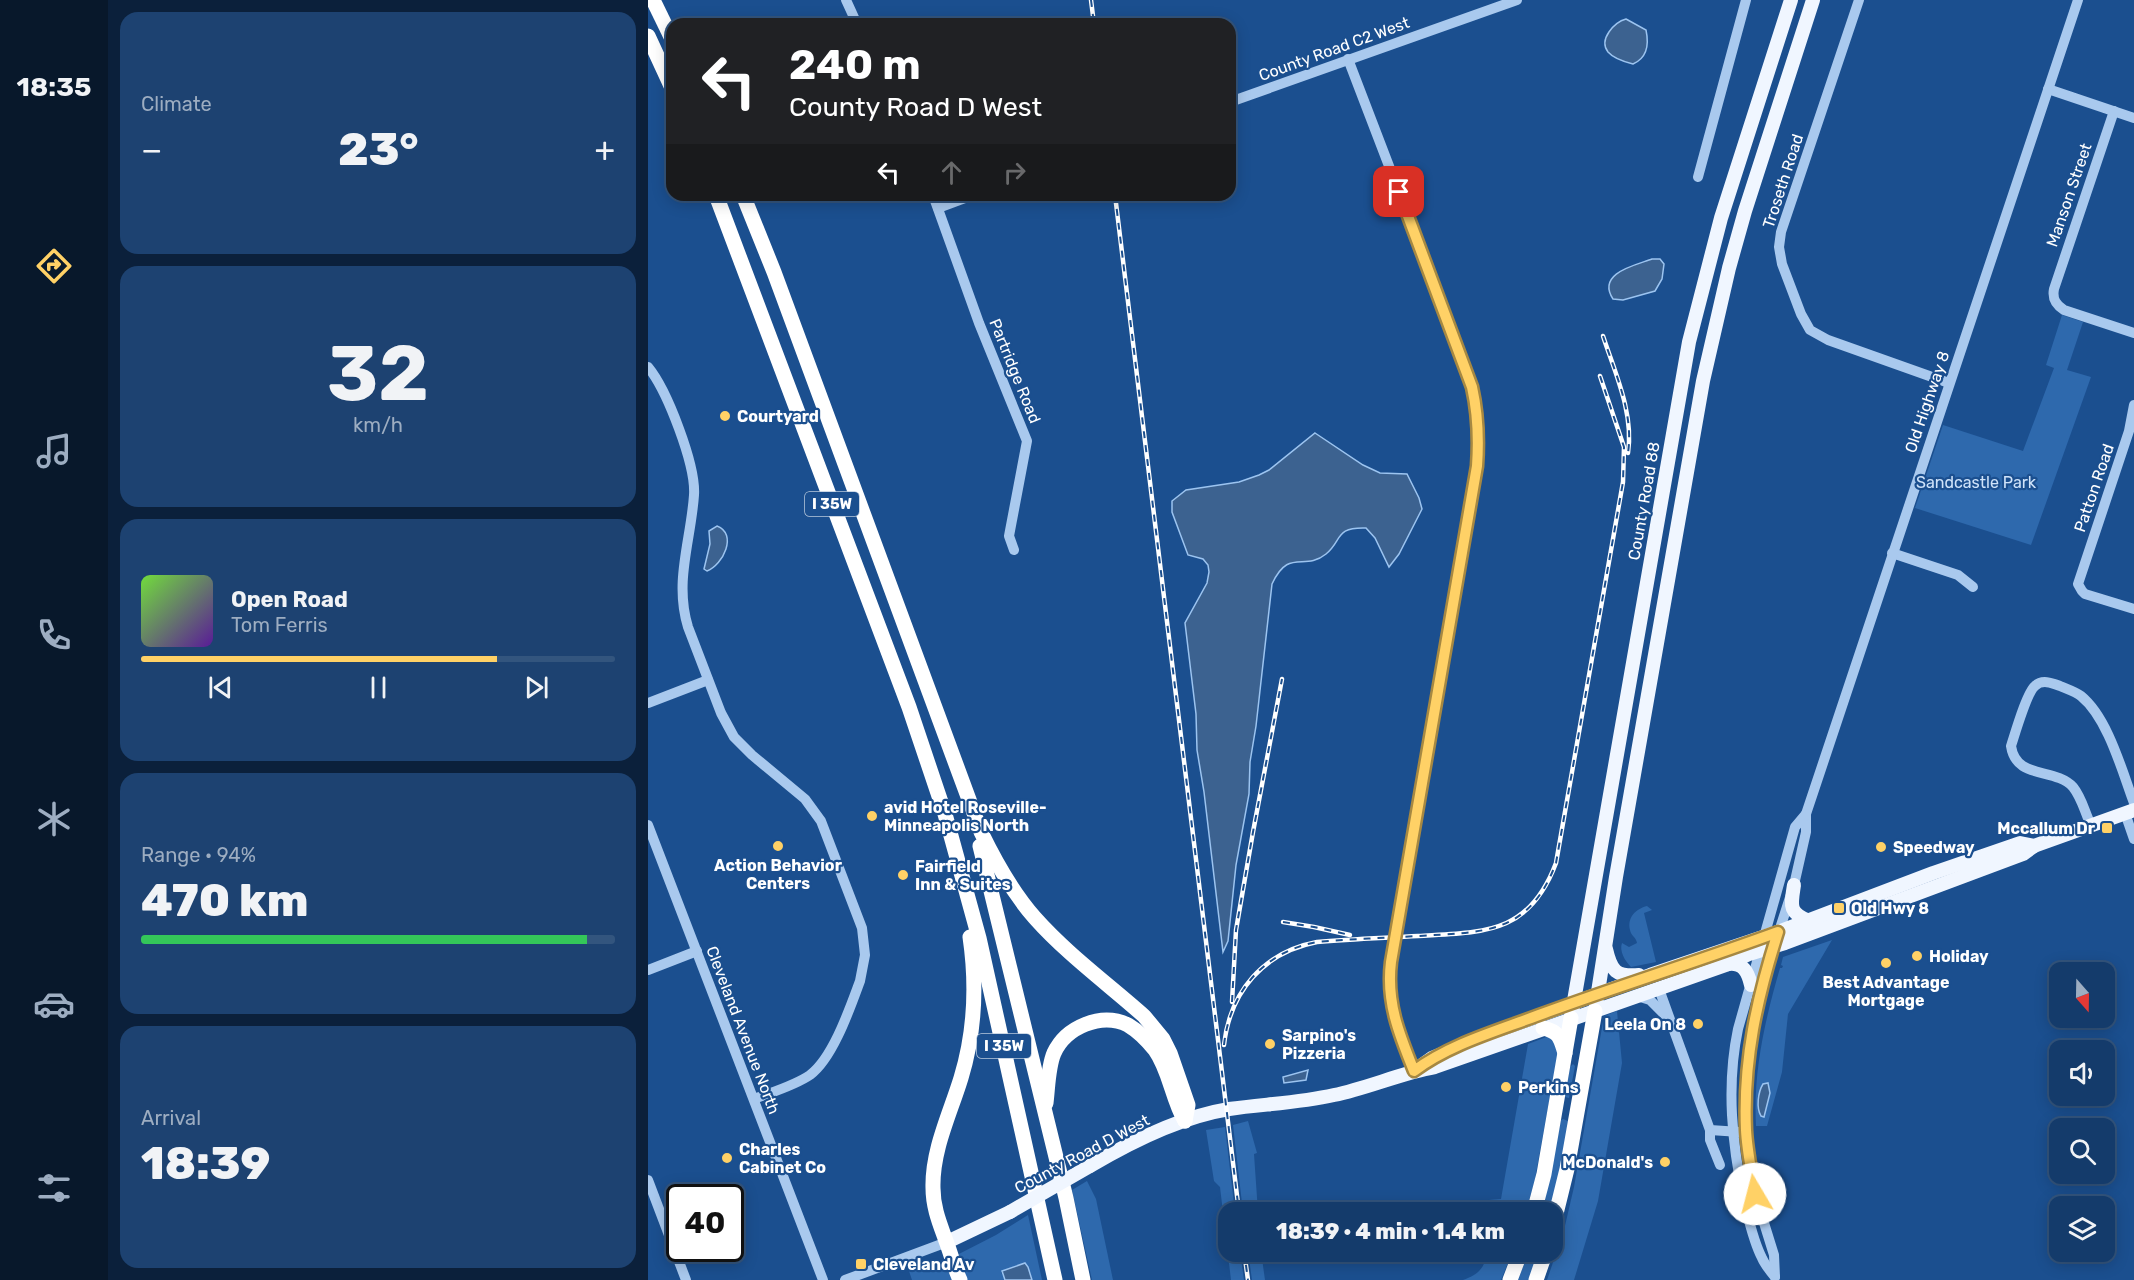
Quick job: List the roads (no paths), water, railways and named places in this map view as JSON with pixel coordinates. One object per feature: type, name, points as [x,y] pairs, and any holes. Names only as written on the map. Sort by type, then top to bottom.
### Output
[{"type":"highway","points":[[653,0],[666,27]]},
{"type":"highway","points":[[648,36],[666,75]]},
{"type":"highway","name":"I 35W","points":[[718,201],[905,697],[945,814],[979,938],[1054,1280]]},
{"type":"highway","name":"I 35W","points":[[744,201],[774,272],[971,805],[1083,1280]]},
{"type":"highway","points":[[971,805],[992,856],[1006,880],[1035,918],[1070,952],[1144,1016],[1163,1039],[1173,1060],[1188,1105],[1185,1121]]},
{"type":"highway","points":[[945,814],[970,935],[974,983],[968,1052],[939,1143],[933,1173],[934,1205],[960,1280]]},
{"type":"highway","points":[[1537,1202],[1544,1174],[1572,1010]]},
{"type":"highway","points":[[1559,1202],[1567,1169],[1595,1011]]},
{"type":"highway","points":[[1045,1113],[1052,1059],[1060,1043],[1074,1030],[1084,1025],[1112,1021],[1128,1025],[1156,1052],[1167,1073],[1177,1108],[1185,1121]]},
{"type":"highway","points":[[1544,1028],[1554,1030],[1560,1038],[1565,1054]]},
{"type":"highway","points":[[1510,1280],[1517,1262]]},
{"type":"highway","points":[[1536,1280],[1542,1262]]},
{"type":"main road","name":"County Road 88","points":[[1572,1010],[1689,342],[1721,218],[1791,0]]},
{"type":"main road","points":[[1595,1011],[1692,438],[1715,326],[1745,211],[1813,0]]},
{"type":"main road","name":"County Road D West","points":[[947,1242],[1010,1212],[1137,1140],[1185,1121],[1227,1110],[1332,1096],[1365,1088],[1414,1071],[1435,1067],[1544,1028],[1598,994],[1650,975],[1766,945],[2023,854],[2034,846],[2131,809]]},
{"type":"main road","name":"County Road D West","points":[[1414,1071],[1432,1058],[1502,1029],[1572,1010],[1595,1011],[1659,989],[1726,965],[1766,945],[1778,932],[1878,893],[2020,843],[2034,846]]},
{"type":"main road","points":[[1794,885],[1792,909],[1795,914],[1809,921]]},
{"type":"main road","points":[[1605,947],[1609,961],[1617,973],[1628,976],[1650,975]]},
{"type":"main road","points":[[1726,965],[1732,963],[1743,967],[1748,972],[1751,985]]},
{"type":"street","points":[[846,0],[854,18]]},
{"type":"street","name":"County Road C2 West","points":[[1236,100],[1517,0]]},
{"type":"street","points":[[1698,177],[1746,0]]},
{"type":"street","name":"Troseth Road","points":[[1859,0],[1781,232],[1779,247],[1782,264],[1801,314],[1810,330],[1828,340],[1949,383]]},
{"type":"street","name":"Old Highway 8","points":[[1778,932],[1794,885],[1806,832],[1806,814],[2078,0]]},
{"type":"street","points":[[1348,59],[1466,367],[1478,423],[1477,466],[1390,975],[1389,991],[1395,1020],[1414,1071]]},
{"type":"street","points":[[2048,89],[2134,118]]},
{"type":"street","name":"Manson Street","points":[[2114,111],[2054,289],[2053,298],[2060,307],[2134,333]]},
{"type":"street","name":"Partridge Road","points":[[935,201],[1027,441],[1008,536],[1014,550]]},
{"type":"street","points":[[938,208],[957,201]]},
{"type":"street","points":[[648,366],[661,387],[692,472],[694,493],[682,575],[681,600],[688,627],[721,713],[734,737],[805,799],[821,821],[858,914],[865,942],[861,981],[827,1057],[809,1076],[754,1099]]},
{"type":"street","name":"Patton Road","points":[[2134,405],[2127,437],[2079,581],[2079,588],[2085,594],[2134,609]]},
{"type":"street","points":[[1892,553],[1958,575],[1973,586]]},
{"type":"street","points":[[648,703],[708,680]]},
{"type":"street","points":[[2091,825],[2080,798],[2072,787],[2064,781],[2023,766],[2016,762],[2012,754],[2011,746],[2032,687],[2040,682],[2051,682],[2080,695],[2094,710],[2106,731],[2131,809],[2134,839]]},
{"type":"street","name":"Old Highway 8","points":[[1766,945],[1795,827],[1806,814]]},
{"type":"street","name":"Cleveland Avenue North","points":[[648,825],[653,852],[697,951],[823,1280]]},
{"type":"street","points":[[1766,945],[1738,1029],[1731,1088],[1735,1158],[1747,1214],[1758,1250],[1773,1279]]},
{"type":"street","points":[[1766,945],[1746,1076],[1746,1132],[1755,1194],[1774,1255],[1773,1279]]},
{"type":"street","points":[[648,970],[697,951]]},
{"type":"street","points":[[1659,989],[1710,1130],[1710,1140],[1720,1165]]},
{"type":"street","points":[[1636,996],[1650,999],[1671,1022]]},
{"type":"street","points":[[1710,1130],[1746,1132]]},
{"type":"street","points":[[648,1180],[686,1280]]},
{"type":"street","name":"County Road D West","points":[[845,1280],[947,1242]]},
{"type":"railway","points":[[1091,0],[1093,18]]},
{"type":"railway","points":[[1116,201],[1238,1202]]},
{"type":"railway","points":[[1603,336],[1626,408],[1628,453]]},
{"type":"railway","points":[[1224,1045],[1228,1025],[1242,991],[1253,977],[1281,955],[1317,942],[1442,935],[1484,930],[1518,917],[1545,887],[1556,863],[1623,482],[1624,447],[1600,376]]},
{"type":"railway","points":[[1232,1002],[1236,930],[1282,679]]},
{"type":"railway","points":[[1283,922],[1350,935]]},
{"type":"railway","points":[[1246,1262],[1248,1280]]},
{"type":"place","name":"Courtyard","points":[[725,416]]},
{"type":"place","name":"avid Hotel Roseville- Minneapolis North","points":[[872,816]]},
{"type":"place","name":"Mccallum Dr","points":[[2107,828]]},
{"type":"place","name":"Action Behavior Centers","points":[[778,846]]},
{"type":"place","name":"Speedway","points":[[1881,847]]},
{"type":"place","name":"Fairfield Inn & Suites","points":[[903,875]]},
{"type":"place","name":"Old Hwy 8","points":[[1839,908]]},
{"type":"place","name":"Holiday","points":[[1917,956]]},
{"type":"place","name":"Best Advantage Mortgage","points":[[1886,963]]},
{"type":"place","name":"Leela On 8","points":[[1698,1024]]},
{"type":"place","name":"Sarpino's Pizzeria","points":[[1270,1044]]},
{"type":"place","name":"Perkins","points":[[1506,1087]]},
{"type":"place","name":"Charles Cabinet Co","points":[[727,1158]]},
{"type":"place","name":"McDonald's","points":[[1665,1162]]},
{"type":"place","name":"Cleveland Av","points":[[861,1264]]},
{"type":"park label","name":"Sandcastle Park","points":[[1976,482]]}]
